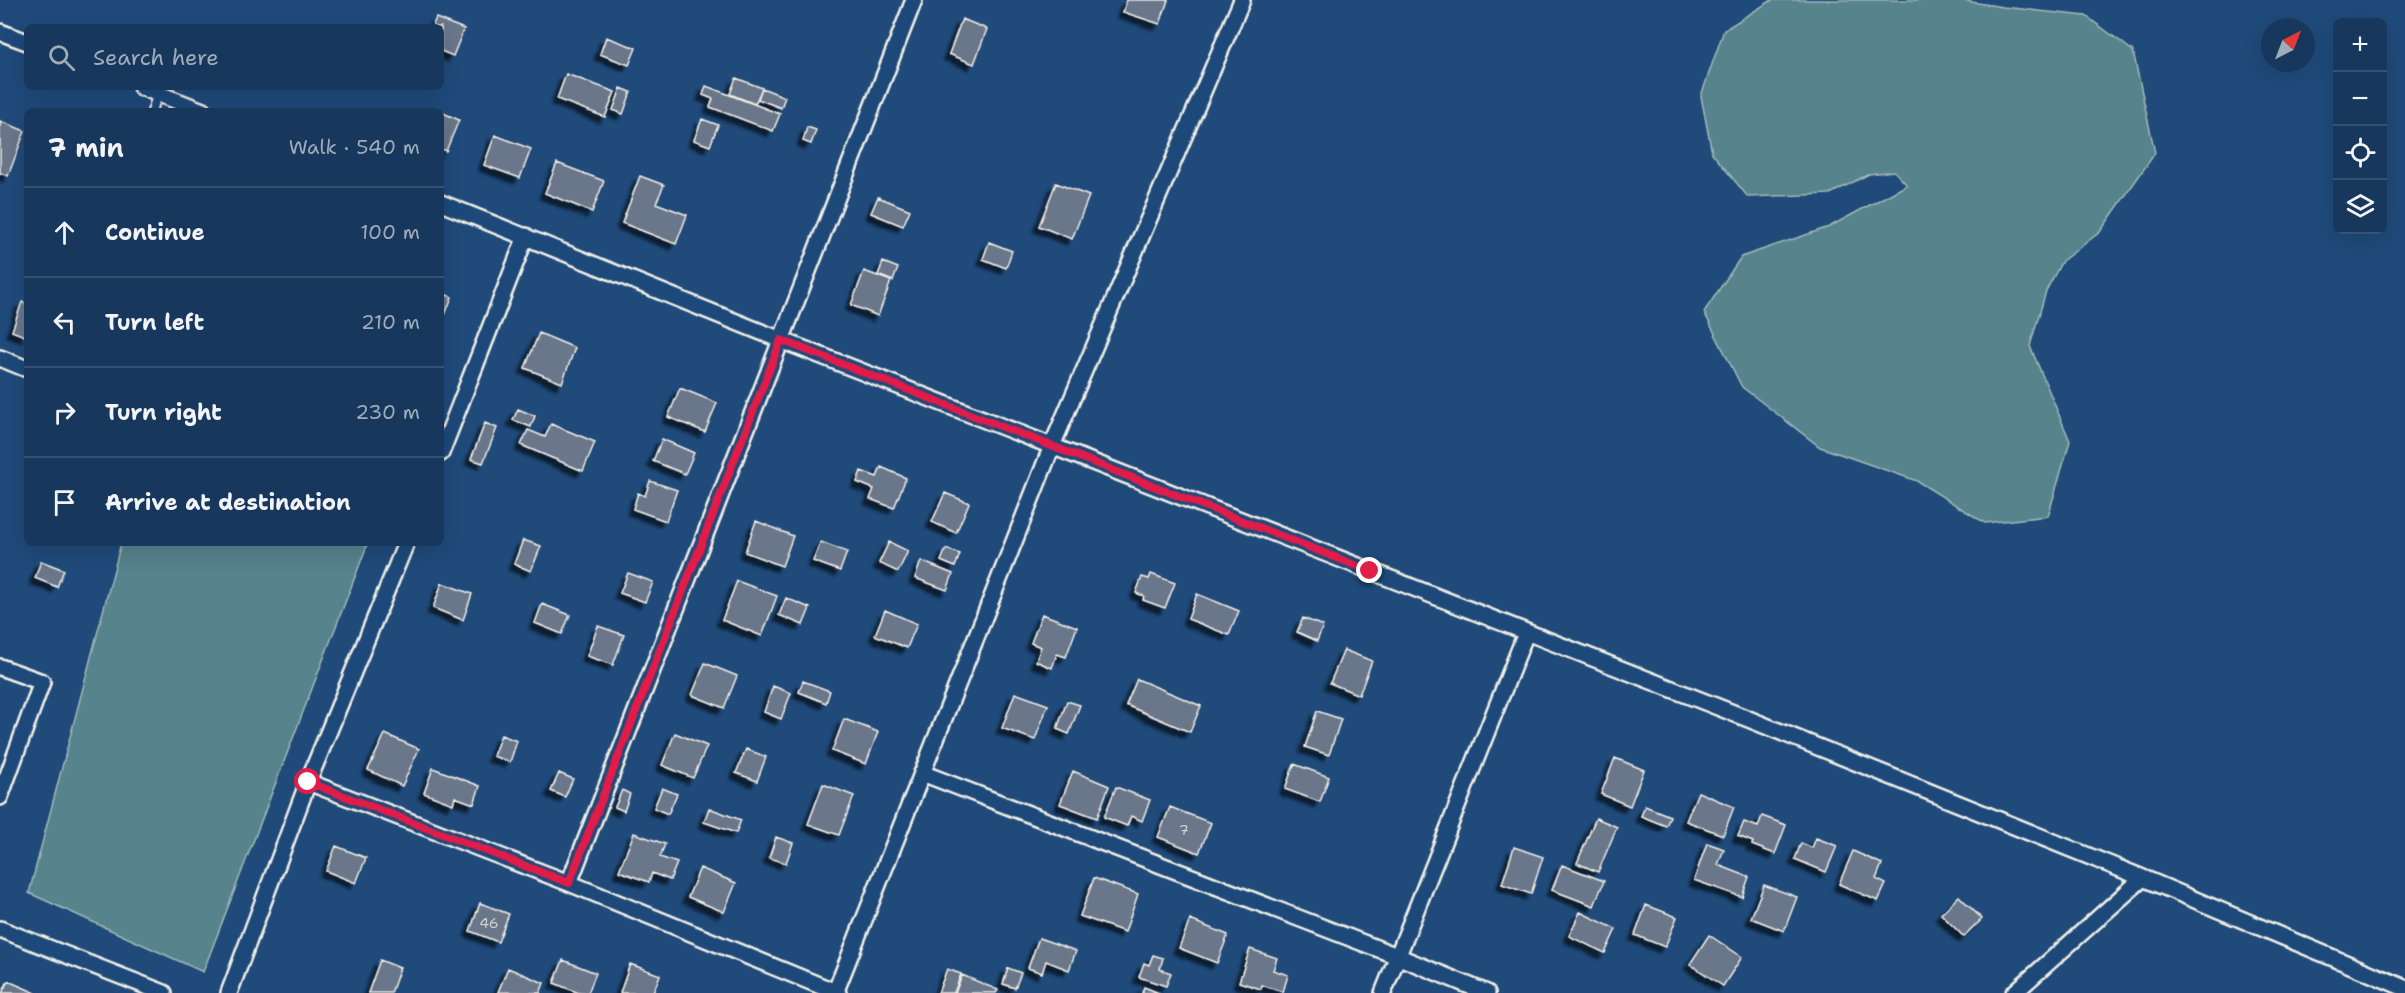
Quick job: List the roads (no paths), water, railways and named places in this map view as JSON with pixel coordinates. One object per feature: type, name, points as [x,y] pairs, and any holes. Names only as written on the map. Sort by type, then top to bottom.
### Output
[{"type":"street","points":[[569,883],[914,0]]},
{"type":"street","points":[[308,782],[569,883],[836,993],[1052,446],[1242,0]]},
{"type":"street","points":[[0,32],[24,41]]},
{"type":"street","points":[[150,90],[195,108]]},
{"type":"street","points":[[444,205],[526,236],[781,340],[1762,724],[2143,878],[2405,988]]},
{"type":"street","points":[[444,445],[526,236]]},
{"type":"street","points":[[0,358],[24,368]]},
{"type":"street","points":[[229,993],[308,782],[405,546]]},
{"type":"street","points":[[1383,993],[1526,633]]},
{"type":"street","points":[[0,667],[42,682],[0,797]]},
{"type":"street","points":[[922,773],[1397,956],[1487,993]]},
{"type":"street","points":[[2014,993],[2143,878]]},
{"type":"street","points":[[0,929],[164,993]]},
{"type":"lane","points":[[153,108],[158,93]]}]
